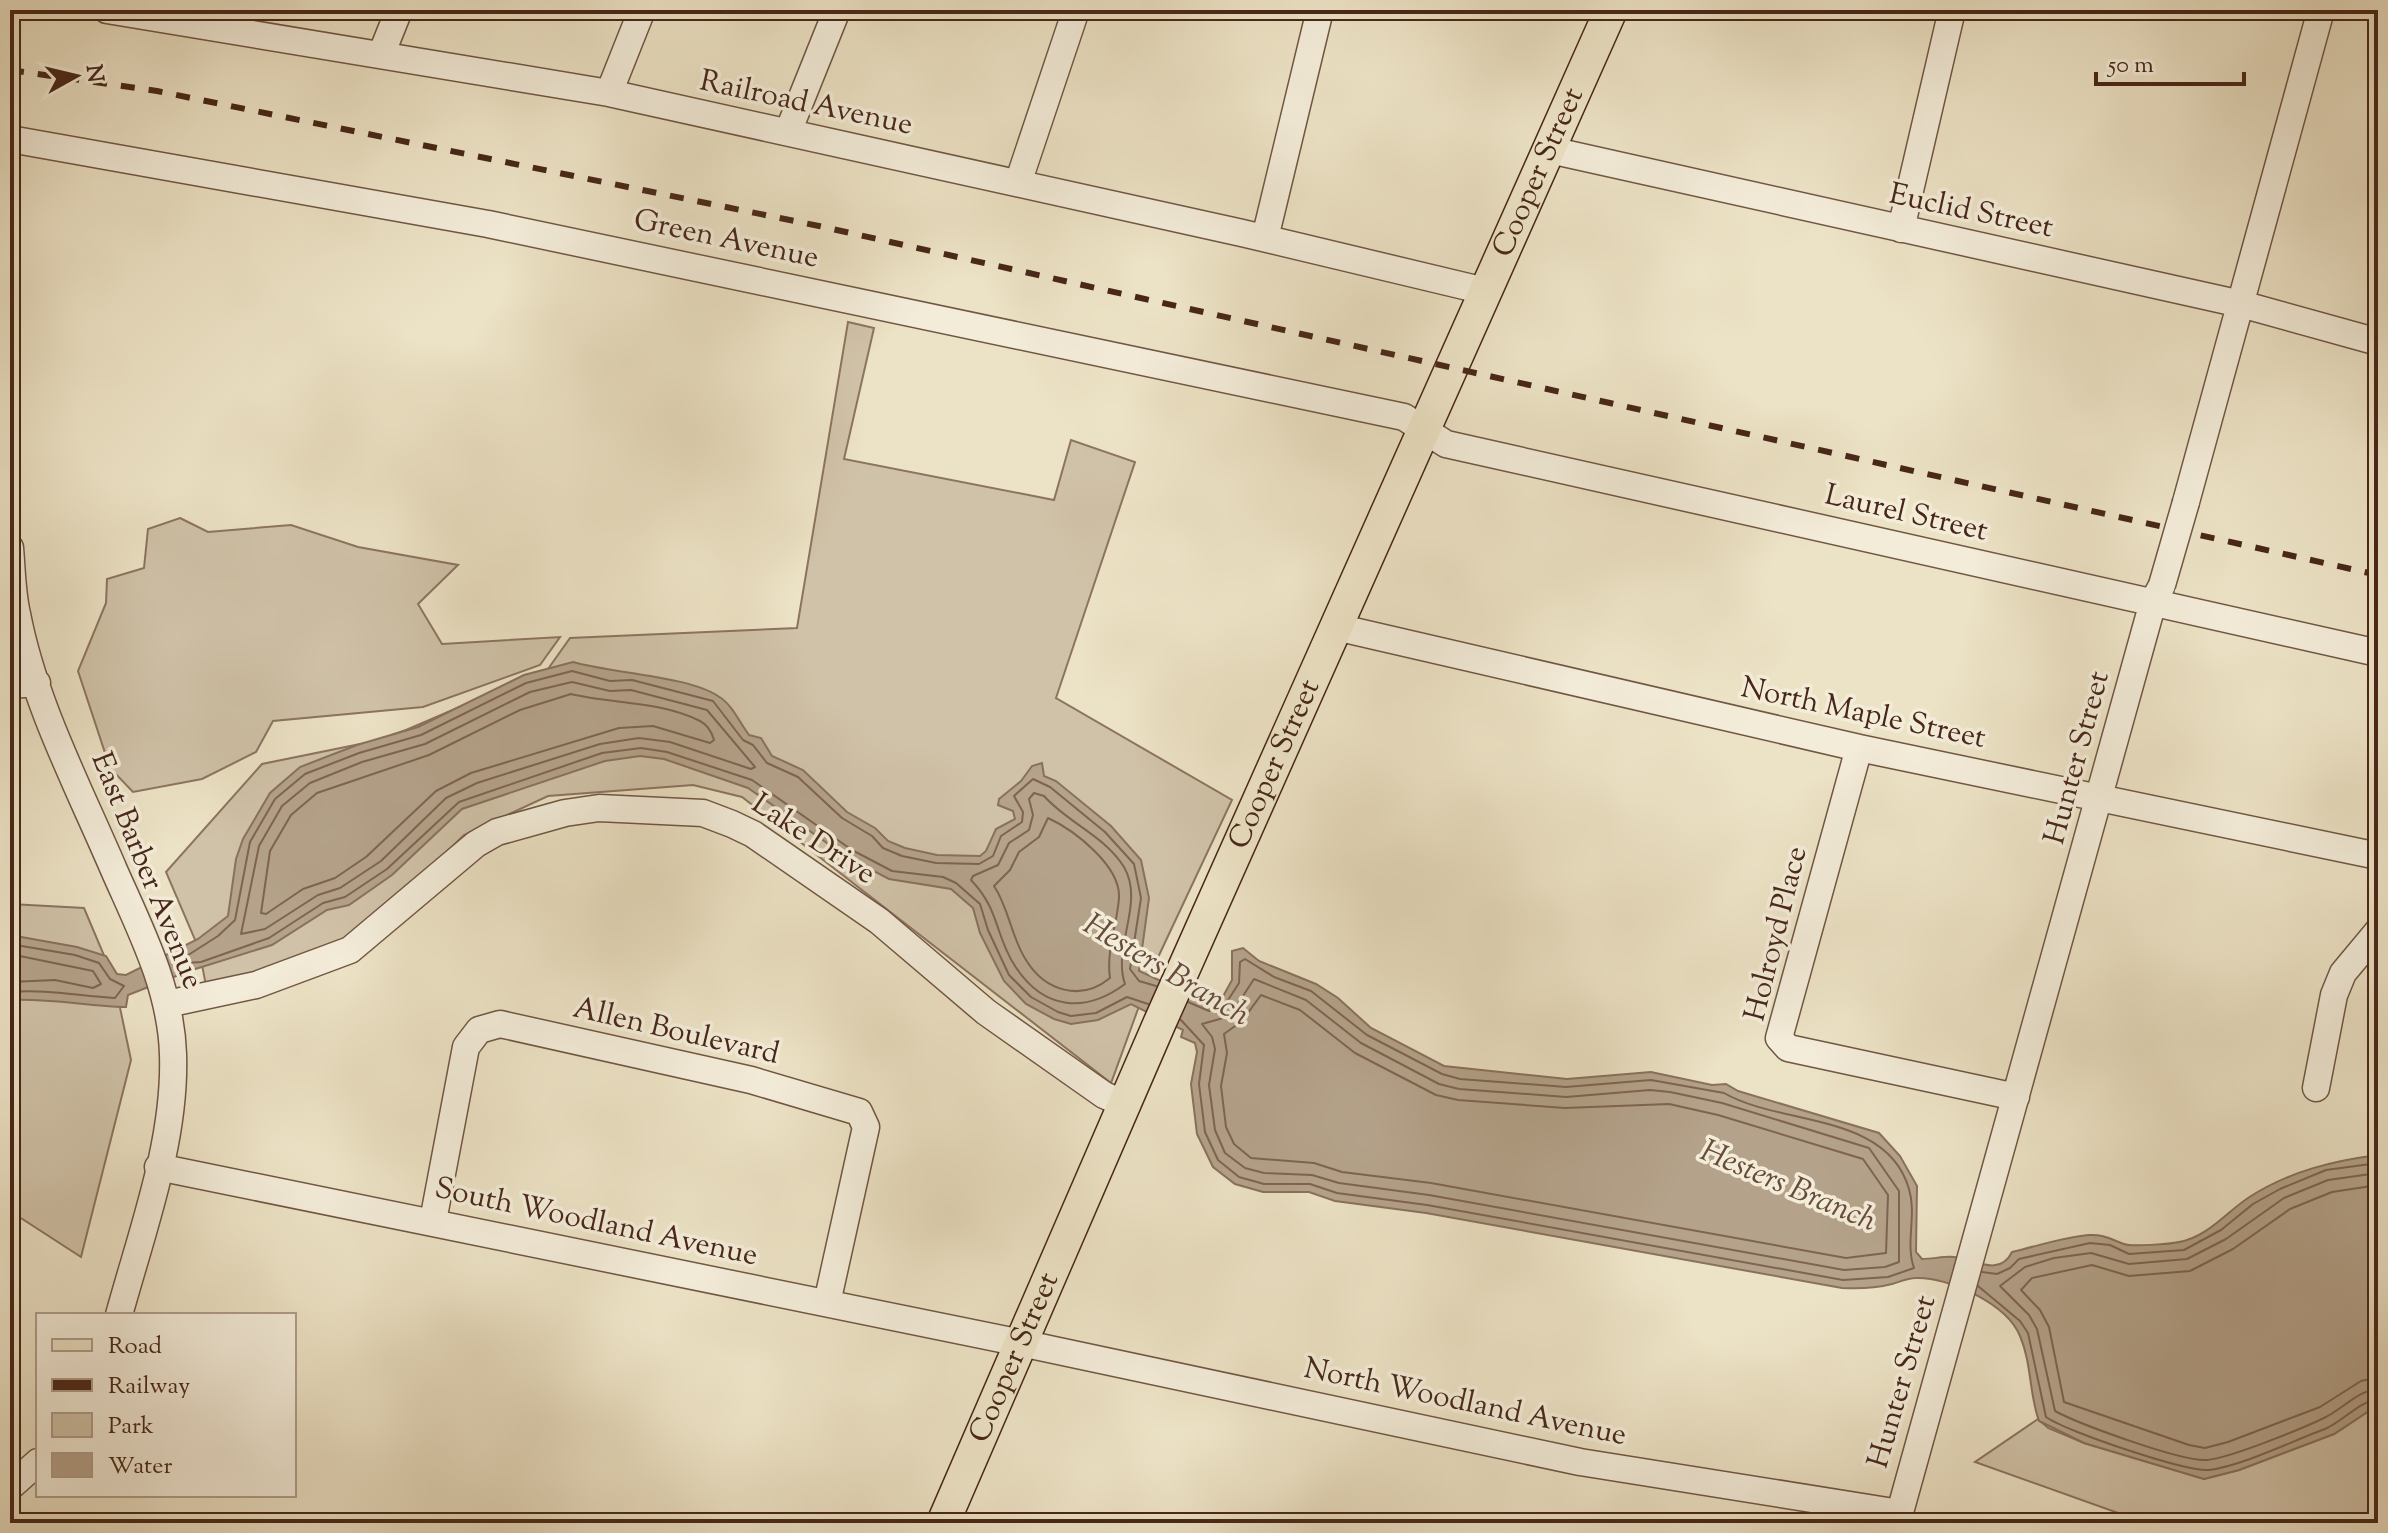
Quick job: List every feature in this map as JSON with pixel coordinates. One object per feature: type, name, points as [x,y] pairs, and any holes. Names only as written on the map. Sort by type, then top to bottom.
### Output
[{"type":"main road","name":"Cooper Street","points":[[943,1523],[1127,1105],[1160,1022],[1611,10]]},
{"type":"street","name":"Railroad Avenue","points":[[107,10],[609,93],[1265,238],[1485,291]]},
{"type":"street","points":[[381,55],[399,10]]},
{"type":"street","points":[[609,93],[642,10]]},
{"type":"street","points":[[788,132],[837,10]]},
{"type":"street","points":[[1018,183],[1076,10]]},
{"type":"street","points":[[1265,238],[1320,10]]},
{"type":"street","points":[[1901,229],[1952,10]]},
{"type":"street","name":"Hunter Street","points":[[1898,1518],[2186,502],[2321,10]]},
{"type":"street","name":"Green Avenue","points":[[10,139],[472,221],[705,268],[1404,417],[1423,429]]},
{"type":"street","name":"Euclid Street","points":[[1550,150],[2241,304],[2378,342]]},
{"type":"street","name":"Laurel Street","points":[[1423,429],[1446,444],[2158,594],[2378,653]]},
{"type":"street","name":"East Barber Avenue","points":[[10,548],[16,612],[37,683],[165,995],[173,1051],[173,1101],[120,1313]]},
{"type":"street","name":"North Maple Street","points":[[1336,627],[1859,748],[2378,856]]},
{"type":"street","points":[[10,685],[37,683]]},
{"type":"street","name":"Holroyd Place","points":[[1859,748],[1779,1038],[1788,1048],[2016,1097]]},
{"type":"street","name":"Lake Drive","points":[[165,995],[256,985],[350,950],[466,852],[497,832],[565,813],[599,808],[703,813],[753,834],[797,863],[879,921],[986,1012],[1104,1095],[1127,1105]]},
{"type":"street","points":[[2316,1088],[2343,973],[2378,931]]},
{"type":"street","name":"Allen Boulevard","points":[[433,1221],[466,1047],[479,1030],[500,1024],[751,1080],[859,1112],[866,1127],[827,1303]]},
{"type":"street","name":"South Woodland Avenue","points":[[158,1167],[1021,1343]]},
{"type":"street","name":"North Woodland Avenue","points":[[1021,1343],[1580,1462],[1898,1518]]},
{"type":"street","points":[[10,1487],[36,1464]]},
{"type":"green space","points":[[848,322],[874,328],[844,459],[1054,500],[1071,440],[1135,462],[1056,698],[1232,800],[1153,968],[1111,1083],[742,797],[693,785],[548,796],[464,835],[348,947],[206,986],[199,949],[166,872],[262,764],[375,741],[406,730],[548,669],[570,638],[797,628]]},
{"type":"green space","points":[[180,518],[208,532],[291,525],[358,547],[458,565],[418,604],[442,644],[560,637],[540,665],[423,707],[273,721],[256,752],[202,779],[133,792],[110,768],[78,671],[106,603],[107,579],[144,568],[148,529]]},
{"type":"green space","points":[[10,904],[84,908],[114,979],[131,1060],[81,1257],[10,1211]]},
{"type":"green space","points":[[2378,1405],[2378,1523],[2135,1523],[2135,1519],[1975,1462],[2038,1419],[2048,1428],[2084,1443],[2204,1479],[2239,1470],[2334,1434]]},
{"type":"water","name":"Hesters Branch","points":[[573,662],[669,679],[705,689],[732,709],[749,735],[761,738],[772,756],[803,770],[847,812],[875,828],[888,841],[937,855],[980,856],[986,851],[996,829],[1015,819],[1013,811],[998,805],[999,799],[1021,781],[1032,766],[1042,763],[1044,776],[1056,781],[1111,826],[1141,860],[1149,898],[1139,971],[1211,1003],[1221,1000],[1232,980],[1232,951],[1243,948],[1259,961],[1316,984],[1338,998],[1371,1028],[1444,1066],[1567,1079],[1651,1072],[1712,1085],[1726,1084],[1738,1091],[1879,1133],[1900,1156],[1917,1186],[1916,1252],[1922,1259],[1954,1257],[1986,1265],[2001,1264],[2012,1252],[2089,1235],[2104,1236],[2128,1245],[2179,1242],[2199,1235],[2242,1202],[2281,1180],[2328,1164],[2378,1155],[2378,1405],[2334,1434],[2239,1470],[2204,1479],[2084,1443],[2039,1421],[2024,1347],[2013,1324],[1990,1303],[1944,1282],[1916,1278],[1880,1286],[1842,1288],[1426,1213],[1335,1201],[1309,1192],[1263,1192],[1235,1184],[1213,1167],[1197,1134],[1191,1084],[1197,1052],[1195,1043],[1181,1037],[1183,1030],[1131,1004],[1098,1020],[1071,1024],[1054,1019],[1026,1004],[1004,981],[980,933],[973,908],[951,889],[889,879],[847,857],[748,788],[664,759],[640,756],[605,761],[462,809],[392,875],[349,905],[327,910],[272,945],[189,971],[128,995],[126,1007],[10,1000],[10,935],[77,947],[106,956],[117,974],[126,975],[198,939],[228,916],[236,859],[243,839],[270,793],[300,767],[357,745],[418,727],[524,675]]},
{"type":"railway","points":[[10,70],[157,91],[819,226],[2378,575]]}]
